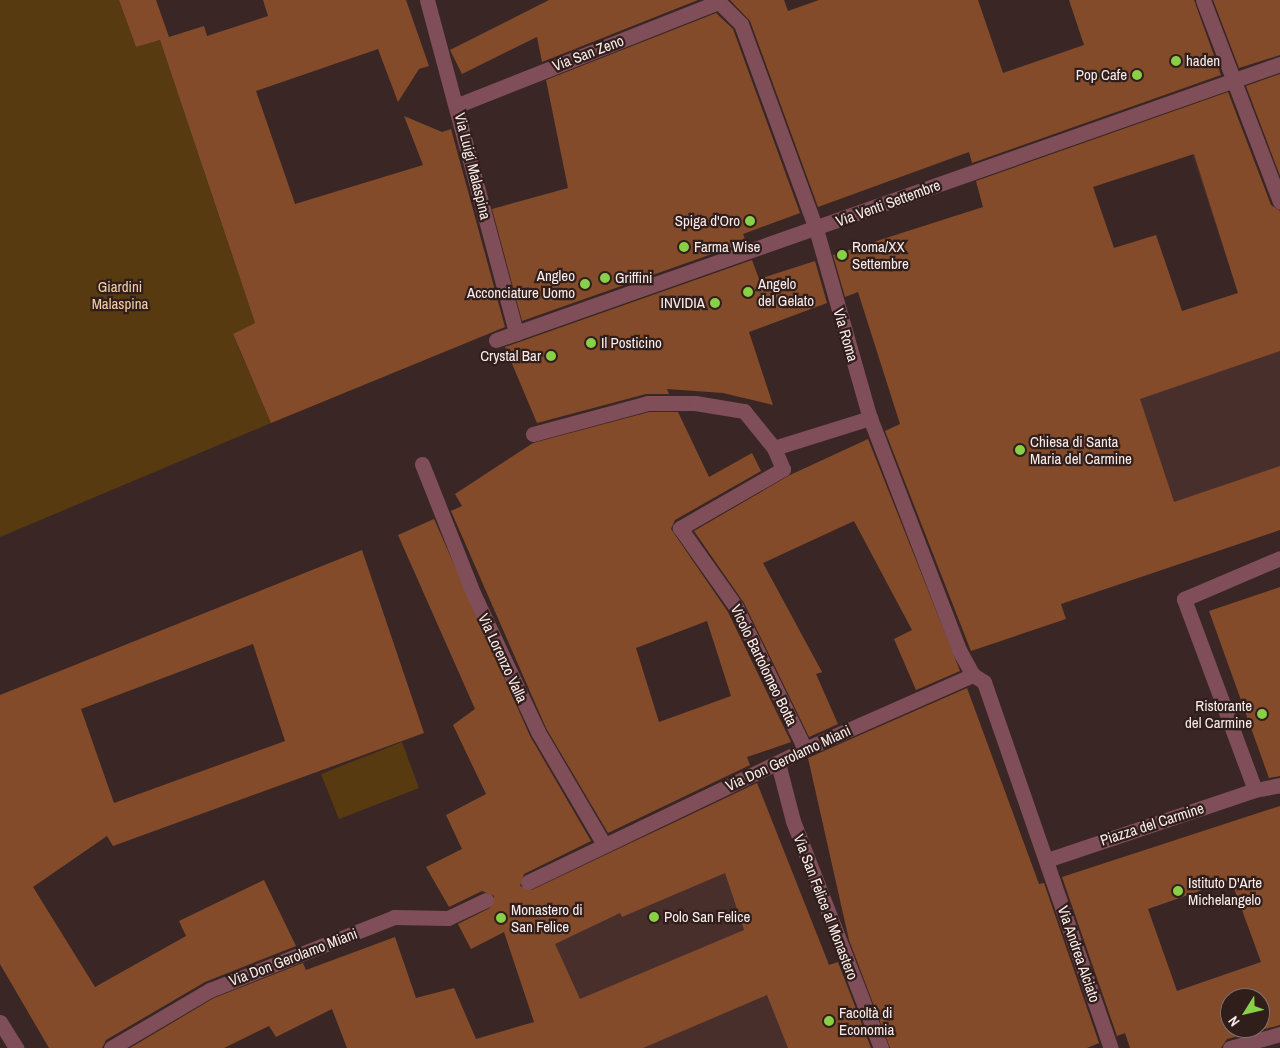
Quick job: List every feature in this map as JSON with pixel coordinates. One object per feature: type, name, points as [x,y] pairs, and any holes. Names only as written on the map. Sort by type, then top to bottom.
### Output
[{"type":"street","name":"Via Luigi Malaspina","points":[[427,0],[458,105],[516,333]]},
{"type":"street","points":[[1203,0],[1280,202]]},
{"type":"street","name":"Via San Zeno","points":[[458,105],[718,1]]},
{"type":"street","name":"Via Roma","points":[[718,1],[741,24],[816,229],[870,418],[973,675]]},
{"type":"street","name":"Via Venti Settembre","points":[[496,340],[816,229],[1280,64]]},
{"type":"street","points":[[534,434],[648,402],[695,403],[744,411],[774,448],[870,418]]},
{"type":"street","name":"Vicolo Bartolomeo Botta","points":[[774,448],[783,469],[680,528],[736,607],[805,749]]},
{"type":"street","name":"Via Lorenzo Valla","points":[[422,464],[473,593],[538,732],[603,843]]},
{"type":"street","points":[[1255,790],[1184,599],[1280,558]]},
{"type":"street","points":[[973,675],[984,682],[1046,860]]},
{"type":"street","name":"Via Don Gerolamo Miani","points":[[528,882],[603,843],[805,749],[973,675]]},
{"type":"street","name":"Via San Felice al Monastero","points":[[778,763],[793,821],[881,1048]]},
{"type":"street","name":"Piazza del Carmine","points":[[1046,860],[1255,790],[1280,785]]},
{"type":"street","name":"Via Andrea Alciato","points":[[1046,860],[1111,1048]]},
{"type":"street","name":"Via Don Gerolamo Miani","points":[[110,1048],[210,990],[385,921],[448,918],[486,900]]},
{"type":"street","points":[[0,1022],[16,1048]]},
{"type":"street","points":[[1230,1048],[1280,1034]]},
{"type":"shaded area","points":[[1181,120],[1280,238],[1280,530],[1193,559],[1097,339],[1238,293]]},
{"type":"shaded area","name":"Polo San Felice","points":[[759,787],[862,1048],[547,1048],[493,901]]},
{"type":"green space","name":"Giardini Malaspina","points":[[0,0],[119,0],[136,47],[160,40],[255,323],[233,335],[271,423],[0,537]]},
{"type":"green space","points":[[402,742],[419,788],[339,819],[321,774]]},
{"type":"building","points":[[119,0],[156,0],[169,37],[204,26],[207,36],[268,16],[263,0],[406,0],[429,66],[419,69],[398,102],[378,49],[256,91],[295,204],[423,165],[404,116],[442,132],[451,129],[505,327],[271,423],[233,334],[255,323],[160,40],[136,47]]},
{"type":"building","points":[[549,0],[698,0],[542,62],[537,37],[462,74],[450,50]]},
{"type":"building","points":[[730,0],[784,0],[788,11],[819,0],[978,0],[1003,73],[1084,45],[1069,0],[1194,0],[1221,75],[972,163],[969,152],[818,207],[750,21]]},
{"type":"building","points":[[1213,0],[1280,0],[1280,55],[1239,68]]},
{"type":"building","points":[[716,13],[733,29],[800,213],[743,234],[746,242],[522,321],[492,209],[568,188],[546,80]]},
{"type":"building","points":[[1280,74],[1280,176],[1246,86]]},
{"type":"building","points":[[1228,92],[1271,205],[1280,211],[1280,351],[1140,399],[1174,502],[1280,466],[1280,530],[1061,604],[1066,619],[971,651],[885,431],[900,424],[858,292],[845,297],[833,255],[983,207],[976,181]],"holes":[[[1194,154],[1238,293],[1182,311],[1156,235],[1114,248],[1093,187]]]},
{"type":"building","points":[[752,260],[759,279],[815,261],[827,303],[749,332],[773,405],[723,393],[667,389],[669,394],[646,394],[537,423],[505,347]]},
{"type":"building","points":[[649,412],[678,412],[709,477],[752,453],[761,471],[675,520],[671,529],[728,612],[791,742],[747,757],[750,765],[608,833],[546,728],[451,511],[462,506],[455,494],[533,443]],"holes":[[[707,621],[731,696],[659,722],[636,648]]]},
{"type":"building","points":[[868,439],[960,671],[916,690],[894,639],[912,630],[854,521],[763,563],[822,672],[816,674],[838,724],[809,737],[744,603],[694,531],[790,475]]},
{"type":"building","points":[[434,519],[530,736],[591,841],[524,874],[520,886],[532,890],[757,783],[829,965],[838,962],[871,1048],[788,1048],[767,995],[643,1048],[347,1048],[332,1009],[276,1037],[269,1026],[224,1048],[130,1048],[214,998],[303,963],[306,970],[395,937],[416,998],[454,988],[476,1039],[534,1022],[504,932],[471,949],[458,924],[490,908],[494,896],[482,891],[449,907],[426,867],[462,849],[446,815],[486,794],[453,725],[475,709],[398,535]],"holes":[[[725,873],[744,930],[580,999],[555,944],[620,913],[622,917]]]},
{"type":"building","points":[[362,550],[424,733],[113,846],[107,836],[33,887],[95,987],[186,936],[179,921],[264,880],[296,946],[205,982],[106,1040],[102,1048],[49,1048],[0,964],[0,695]],"holes":[[[253,644],[285,741],[114,803],[81,709]]]},
{"type":"building","points":[[1280,587],[1280,776],[1269,778],[1209,611]]},
{"type":"building","points":[[967,688],[1039,884],[1044,883],[1099,1043],[1087,1048],[890,1048],[849,940],[808,758]]},
{"type":"building","points":[[1280,806],[1280,1025],[1270,1028],[1270,988],[1220,988],[1220,1038],[1231,1038],[1227,1039],[1221,1048],[1130,1048],[1125,1033],[1117,1036],[1062,877]],"holes":[[[1231,880],[1261,962],[1177,991],[1148,909]]]},
{"type":"place","name":"haden","points":[[1176,61]]},
{"type":"place","name":"Pop Cafe","points":[[1137,75]]},
{"type":"place","name":"Spiga d'Oro","points":[[750,221]]},
{"type":"place","name":"Farma Wise","points":[[684,247]]},
{"type":"place","name":"Roma/XX Settembre","points":[[842,255]]},
{"type":"place","name":"Griffini","points":[[605,278]]},
{"type":"place","name":"Angleo Acconciature Uomo","points":[[585,284]]},
{"type":"place","name":"Angelo del Gelato","points":[[748,292]]},
{"type":"place","name":"INVIDIA","points":[[715,303]]},
{"type":"place","name":"Il Posticino","points":[[591,343]]},
{"type":"place","name":"Crystal Bar","points":[[551,356]]},
{"type":"place","name":"Chiesa di Santa Maria del Carmine","points":[[1020,450]]},
{"type":"place","name":"Ristorante del Carmine","points":[[1262,714]]},
{"type":"place","name":"Istituto D'Arte Michelangelo","points":[[1178,891]]},
{"type":"place","name":"Polo San Felice","points":[[654,917]]},
{"type":"place","name":"Monastero di San Felice","points":[[501,918]]},
{"type":"place","name":"Facoltà di Economia","points":[[829,1021]]}]
